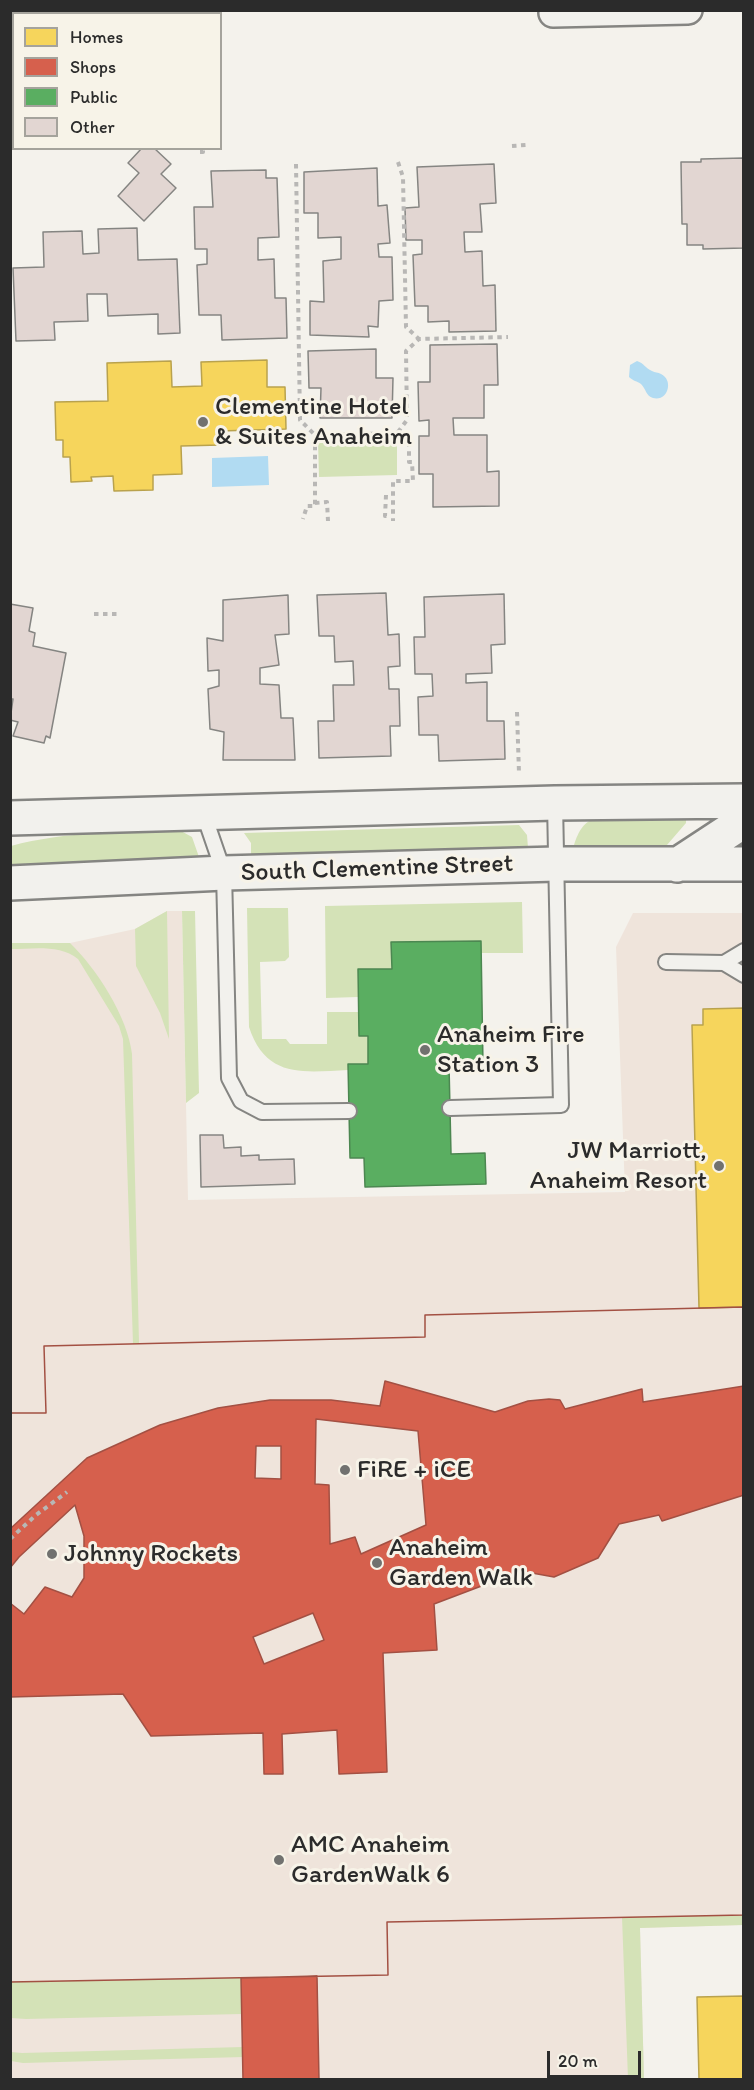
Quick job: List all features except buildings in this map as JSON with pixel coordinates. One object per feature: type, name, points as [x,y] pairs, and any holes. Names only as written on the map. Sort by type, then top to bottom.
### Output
[{"type":"street","points":[[553,13],[688,10]]},
{"type":"street","points":[[10,818],[555,803],[744,801]]},
{"type":"street","points":[[677,865],[744,821]]},
{"type":"street","name":"South Clementine Street","points":[[10,883],[224,873],[556,864],[744,864]]},
{"type":"lane","points":[[450,1108],[561,1105],[555,803]]},
{"type":"lane","points":[[203,812],[224,873],[229,1078],[241,1101],[262,1112],[349,1110]]},
{"type":"lane","points":[[724,963],[744,951]]},
{"type":"lane","points":[[666,962],[724,963],[744,975]]},
{"type":"path","points":[[512,146],[526,145],[526,141]]},
{"type":"path","points":[[398,162],[403,177],[406,327],[418,339]]},
{"type":"path","points":[[296,164],[300,420],[315,435],[315,503]]},
{"type":"path","points":[[397,433],[407,420],[406,351],[418,339],[508,337]]},
{"type":"path","points":[[315,435],[401,433],[409,440],[409,462],[412,462],[413,481],[393,481],[393,521]]},
{"type":"path","points":[[386,495],[385,516],[388,516]]},
{"type":"path","points":[[303,519],[307,506],[327,502],[328,521]]},
{"type":"path","points":[[94,614],[119,614]]},
{"type":"path","points":[[518,712],[519,777]]},
{"type":"path","points":[[10,1539],[36,1515],[67,1492]]},
{"type":"shaded area","name":"Anaheim Garden Walk","points":[[167,911],[182,911],[188,1200],[625,1192],[616,947],[633,913],[743,913],[743,1925],[640,1928],[644,2079],[11,2079],[10,943],[70,943],[135,929]]},
{"type":"green space","points":[[397,438],[397,475],[319,477],[318,441]]},
{"type":"green space","points":[[598,816],[686,816],[686,823],[667,845],[574,845],[582,828]]},
{"type":"green space","points":[[519,825],[527,835],[528,848],[251,855],[251,843],[244,833]]},
{"type":"green space","points":[[181,831],[192,837],[199,857],[11,865],[11,846],[32,841],[95,833]]},
{"type":"green space","points":[[522,902],[523,953],[481,953],[481,941],[392,942],[392,969],[358,969],[358,997],[326,998],[325,906]]},
{"type":"green space","points":[[247,908],[288,908],[289,957],[285,961],[260,962],[262,1039],[286,1039],[290,1044],[327,1044],[327,1012],[359,1012],[368,1036],[368,1064],[348,1064],[348,1070],[302,1071],[288,1069],[265,1056],[256,1044],[249,1027]]},
{"type":"green space","points":[[167,911],[169,1039],[160,1013],[136,966],[135,929]]},
{"type":"green space","points":[[182,911],[195,911],[199,1093],[186,1103]]},
{"type":"green space","points":[[11,943],[70,943],[100,979],[117,1009],[129,1040],[132,1054],[139,1343],[133,1344],[123,1039],[119,1026],[78,959],[71,954],[54,949],[11,949]]},
{"type":"green space","points":[[743,1915],[743,1925],[640,1928],[644,2079],[628,2079],[622,1917]]},
{"type":"green space","points":[[241,1978],[242,2014],[11,2018],[10,1982]]},
{"type":"green space","points":[[243,2047],[243,2057],[23,2063],[11,2061],[11,2052]]},
{"type":"water","points":[[637,361],[665,377],[668,385],[666,394],[653,398],[647,394],[641,384],[629,377],[630,365]]},
{"type":"water","points":[[268,456],[269,485],[212,487],[212,458]]},
{"type":"place","name":"Clementine Hotel & Suites Anaheim","points":[[203,422]]},
{"type":"place","name":"Anaheim Fire Station 3","points":[[425,1050]]},
{"type":"place","name":"JW Marriott, Anaheim Resort","points":[[719,1166]]},
{"type":"place","name":"FiRE + iCE","points":[[345,1470]]},
{"type":"place","name":"Johnny Rockets","points":[[52,1554]]},
{"type":"place","name":"Anaheim Garden Walk","points":[[377,1563]]},
{"type":"place","name":"AMC Anaheim GardenWalk 6","points":[[279,1860]]}]
